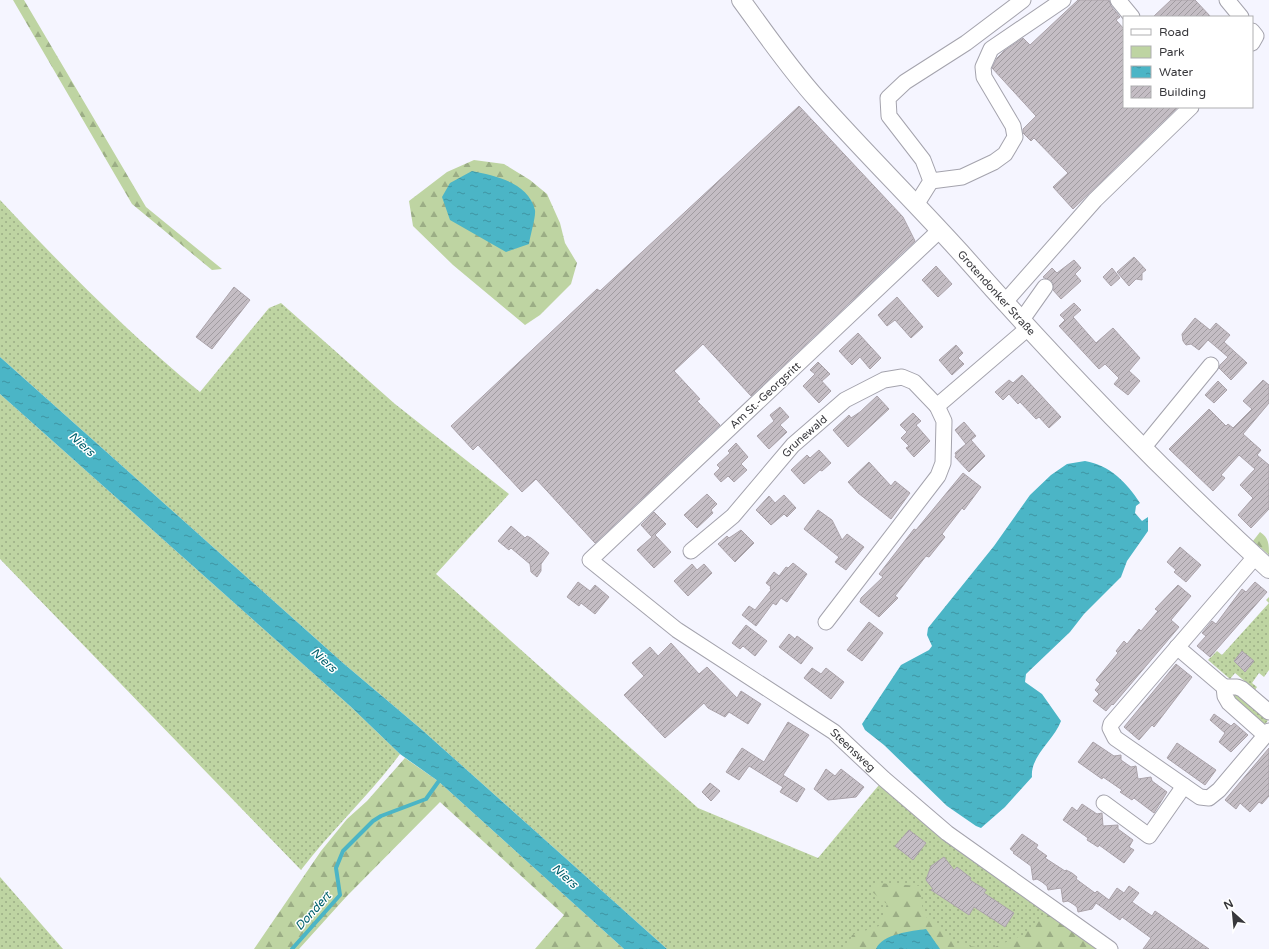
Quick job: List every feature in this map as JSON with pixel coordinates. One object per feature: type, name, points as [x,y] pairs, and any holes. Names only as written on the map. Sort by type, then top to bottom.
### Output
[{"type":"main road","name":"Grotendonker Straße","points":[[741,0],[782,57],[816,98],[940,230],[1025,325],[1144,448],[1269,569]]},
{"type":"street","points":[[931,181],[923,160],[888,116],[888,98],[905,82],[966,43],[1023,0]]},
{"type":"street","points":[[931,181],[962,178],[994,162],[1004,154],[1015,137],[1013,126],[984,77],[983,68],[991,49],[1062,0]]},
{"type":"street","points":[[1118,0],[1131,16]]},
{"type":"street","points":[[1227,0],[1240,16]]},
{"type":"street","points":[[1253,32],[1256,36],[1253,41]]},
{"type":"street","points":[[1004,302],[1095,200],[1190,108]]},
{"type":"street","points":[[916,205],[931,181]]},
{"type":"street","name":"Am St.-Georgsritt","points":[[590,560],[940,230]]},
{"type":"street","points":[[937,406],[1025,325],[1045,287]]},
{"type":"street","points":[[1144,448],[1210,365]]},
{"type":"street","name":"Grunewald","points":[[691,551],[732,516],[793,445],[845,400],[884,380],[902,377],[914,382],[937,406],[944,422],[943,463],[938,476],[826,622]]},
{"type":"street","points":[[1224,687],[1225,696],[1229,703],[1267,733],[1214,795],[1209,798],[1200,797],[1115,738],[1110,728],[1111,724],[1255,556]]},
{"type":"street","name":"Steensweg","points":[[590,560],[677,630],[834,732],[947,833],[1110,949]]},
{"type":"street","points":[[1177,647],[1224,687],[1237,687],[1242,689],[1269,712]]},
{"type":"street","points":[[1104,803],[1149,836],[1184,786]]},
{"type":"green space","points":[[13,0],[24,0],[146,207],[222,269],[212,270],[132,204]]},
{"type":"green space","points":[[474,160],[504,164],[530,180],[547,194],[560,223],[565,243],[577,263],[571,284],[540,315],[525,325],[453,265],[413,226],[409,201],[447,172]]},
{"type":"green space","points":[[0,200],[97,299],[147,347],[200,392],[269,308],[281,303],[395,404],[509,494],[436,574],[698,808],[818,858],[884,779],[1110,949],[667,949],[421,729],[343,663],[0,357]]},
{"type":"green space","points":[[0,394],[350,706],[400,754],[376,784],[325,840],[301,870],[0,559]]},
{"type":"green space","points":[[1260,532],[1268,542],[1269,555],[1253,541]]},
{"type":"green space","points":[[1269,603],[1269,670],[1264,677],[1259,673],[1252,683],[1257,687],[1255,690],[1235,673],[1230,679],[1208,660],[1217,651],[1222,655]]},
{"type":"green space","points":[[1235,692],[1268,719],[1264,725],[1236,704],[1231,693]]},
{"type":"green space","points":[[405,758],[438,781],[624,949],[535,949],[564,915],[440,802],[346,897],[299,949],[254,949],[321,851],[347,819],[367,801]]},
{"type":"green space","points":[[0,877],[63,949],[0,949]]},
{"type":"green space","points":[[877,883],[920,886],[923,914],[956,944],[989,949],[940,949],[926,929],[878,945],[876,949],[847,949],[852,935],[879,926],[887,904],[871,891]]},
{"type":"green space","points":[[1050,911],[1100,949],[990,949],[1023,935]]},
{"type":"water","points":[[472,171],[491,175],[510,182],[525,193],[531,200],[535,210],[535,217],[529,244],[506,252],[450,220],[442,197],[450,183]]},
{"type":"water","name":"Niers","points":[[0,357],[343,663],[421,729],[667,949],[624,949],[438,781],[400,754],[350,706],[0,394]]},
{"type":"water","points":[[1085,461],[1102,466],[1123,482],[1140,503],[1136,506],[1135,513],[1142,521],[1148,517],[1148,531],[1127,561],[1121,577],[1084,614],[1070,632],[1026,674],[1025,682],[1042,694],[1061,721],[1058,728],[1038,755],[1032,769],[1032,777],[1005,807],[981,828],[947,806],[884,745],[865,730],[862,724],[901,665],[929,650],[932,646],[927,635],[928,628],[994,546],[1030,495],[1051,475],[1067,464]]},
{"type":"water","points":[[926,929],[940,949],[876,949],[884,940],[898,934]]},
{"type":"building","points":[[1078,0],[1109,0],[1111,6],[1120,17],[1116,20],[1123,28],[1123,108],[1177,108],[1073,209],[1053,187],[1068,173],[1034,138],[1031,141],[1023,133],[1023,129],[1036,116],[992,68],[997,58],[1004,51],[1023,38],[1030,45]]},
{"type":"building","points":[[1171,0],[1195,0],[1210,16],[1154,16]]},
{"type":"building","points":[[799,106],[903,217],[915,241],[751,396],[703,344],[674,371],[700,399],[697,401],[720,425],[595,543],[536,479],[522,492],[478,445],[473,450],[451,426],[597,289],[600,291]]},
{"type":"building","points":[[1134,257],[1146,270],[1142,273],[1142,280],[1136,279],[1129,286],[1117,272]]},
{"type":"building","points":[[1074,260],[1081,268],[1075,274],[1081,281],[1061,299],[1053,290],[1053,283],[1043,277],[1052,268],[1057,273]]},
{"type":"building","points":[[936,266],[952,284],[938,297],[922,280]]},
{"type":"building","points":[[1112,268],[1120,278],[1111,286],[1103,277]]},
{"type":"building","points":[[234,287],[250,300],[212,349],[196,337]]},
{"type":"building","points":[[897,297],[923,327],[911,338],[895,320],[887,326],[878,315]]},
{"type":"building","points":[[1074,303],[1081,310],[1073,317],[1096,343],[1113,328],[1140,358],[1129,371],[1140,381],[1128,395],[1114,384],[1119,378],[1105,364],[1099,369],[1059,326],[1065,320],[1060,315]]},
{"type":"building","points":[[1195,318],[1210,330],[1216,323],[1230,335],[1224,342],[1247,363],[1231,380],[1219,368],[1228,357],[1208,340],[1199,350],[1191,344],[1186,345],[1183,341],[1182,334]]},
{"type":"building","points":[[858,333],[881,358],[870,369],[860,357],[852,365],[839,351]]},
{"type":"building","points":[[956,345],[963,353],[958,358],[964,364],[952,375],[939,360]]},
{"type":"building","points":[[818,362],[830,374],[822,381],[817,376],[831,391],[819,403],[803,386],[815,374],[810,370]]},
{"type":"building","points":[[1022,375],[1061,417],[1049,428],[1039,417],[1036,419],[1020,402],[1018,404],[1009,394],[1003,400],[995,392],[1009,380],[1013,383]]},
{"type":"building","points":[[1263,380],[1269,385],[1269,403],[1243,434],[1261,450],[1257,455],[1269,465],[1269,509],[1251,528],[1238,515],[1253,498],[1240,485],[1255,469],[1239,455],[1221,475],[1225,478],[1213,491],[1169,449],[1209,409],[1226,426],[1228,424],[1233,428],[1252,409],[1243,401]]},
{"type":"building","points":[[1218,381],[1227,390],[1214,403],[1205,395]]},
{"type":"building","points":[[877,396],[889,409],[848,447],[833,430],[849,415],[851,418],[860,412]]},
{"type":"building","points":[[780,407],[789,417],[780,425],[787,432],[769,449],[757,436],[774,421],[770,415]]},
{"type":"building","points":[[913,413],[921,421],[916,425],[930,441],[914,457],[906,448],[909,446],[901,438],[907,432],[900,425]]},
{"type":"building","points":[[964,422],[976,436],[971,440],[985,456],[969,472],[955,457],[955,453],[966,444],[955,430]]},
{"type":"building","points":[[736,443],[748,457],[741,464],[747,470],[734,482],[728,476],[721,482],[714,474],[720,468],[717,465],[730,453],[728,451]]},
{"type":"building","points":[[819,450],[831,463],[822,471],[820,470],[804,484],[791,470],[807,455],[810,458]]},
{"type":"building","points":[[869,462],[891,486],[895,481],[910,493],[891,519],[858,493],[848,482]]},
{"type":"building","points":[[963,473],[981,487],[964,510],[962,508],[942,534],[945,537],[929,557],[926,556],[895,596],[898,598],[879,617],[860,602],[861,598],[883,577],[879,574],[914,529],[916,530]]},
{"type":"building","points":[[707,494],[717,504],[711,510],[713,513],[697,528],[684,515]]},
{"type":"building","points":[[784,495],[796,508],[787,517],[784,514],[771,525],[756,510],[769,496],[775,503]]},
{"type":"building","points":[[818,510],[832,520],[842,540],[847,534],[864,547],[846,570],[835,562],[839,557],[804,529]]},
{"type":"building","points":[[654,512],[666,524],[655,535],[671,552],[654,568],[637,550],[652,537],[641,525]]},
{"type":"building","points":[[511,526],[525,538],[527,536],[531,538],[549,553],[541,564],[541,571],[537,577],[531,572],[530,564],[511,548],[509,550],[498,541]]},
{"type":"building","points":[[741,530],[754,543],[735,562],[718,544],[727,536],[729,538]]},
{"type":"building","points":[[1180,547],[1201,565],[1186,582],[1174,572],[1176,570],[1167,562]]},
{"type":"building","points":[[793,563],[807,574],[787,602],[781,598],[776,605],[773,603],[756,626],[742,615],[749,606],[755,610],[771,590],[771,587],[766,583],[774,572],[779,576],[786,567],[788,568]]},
{"type":"building","points":[[692,564],[697,570],[704,564],[712,573],[688,596],[674,581]]},
{"type":"building","points":[[578,582],[590,591],[595,585],[609,597],[595,614],[581,603],[579,606],[567,597]]},
{"type":"building","points":[[1255,582],[1267,592],[1210,657],[1197,646],[1206,636],[1202,633],[1212,621],[1216,624],[1242,589],[1246,592]]},
{"type":"building","points":[[1178,585],[1191,596],[1171,620],[1179,627],[1113,705],[1112,704],[1106,711],[1093,701],[1099,694],[1095,690],[1100,684],[1096,680],[1118,653],[1116,651],[1124,641],[1127,644],[1139,629],[1141,631],[1158,611],[1155,609]]},
{"type":"building","points":[[869,622],[883,633],[862,661],[847,650]]},
{"type":"building","points":[[746,625],[767,641],[755,656],[743,646],[740,649],[732,643]]},
{"type":"building","points":[[789,634],[795,639],[797,636],[813,648],[801,664],[779,647]]},
{"type":"building","points":[[671,643],[699,674],[707,667],[737,698],[741,691],[761,704],[748,724],[729,712],[725,717],[708,708],[704,703],[665,738],[624,695],[644,676],[632,663],[650,647],[658,656]]},
{"type":"building","points":[[1242,651],[1254,661],[1245,672],[1234,661]]},
{"type":"building","points":[[1176,664],[1192,677],[1154,727],[1152,725],[1139,740],[1124,727]]},
{"type":"building","points":[[812,668],[821,674],[826,668],[844,682],[831,699],[804,678]]},
{"type":"building","points":[[1214,714],[1231,726],[1234,723],[1248,735],[1231,752],[1219,742],[1225,733],[1210,720]]},
{"type":"building","points":[[788,722],[809,735],[783,775],[805,789],[797,802],[780,792],[783,787],[749,766],[739,780],[726,772],[742,748],[764,762]]},
{"type":"building","points":[[1093,742],[1114,756],[1121,755],[1121,760],[1131,767],[1136,766],[1138,779],[1151,777],[1152,781],[1167,792],[1154,813],[1134,798],[1132,800],[1120,792],[1122,790],[1103,777],[1102,779],[1078,762]]},
{"type":"building","points":[[1177,743],[1216,770],[1205,785],[1167,758]]},
{"type":"building","points":[[1269,748],[1269,796],[1262,804],[1259,802],[1250,812],[1240,803],[1236,809],[1225,800]]},
{"type":"building","points":[[826,769],[835,776],[841,769],[864,787],[856,797],[828,800],[814,789]]},
{"type":"building","points":[[710,783],[720,791],[711,801],[702,792]]},
{"type":"building","points":[[1082,804],[1097,814],[1102,813],[1103,826],[1118,825],[1118,829],[1133,840],[1129,847],[1134,850],[1124,863],[1099,845],[1098,847],[1087,840],[1088,838],[1063,820],[1072,807],[1077,811]]},
{"type":"building","points":[[909,830],[926,843],[913,860],[895,846]]},
{"type":"building","points":[[1022,834],[1038,845],[1036,848],[1047,856],[1045,858],[1065,871],[1066,870],[1072,873],[1077,877],[1076,879],[1095,893],[1097,891],[1109,900],[1117,888],[1124,893],[1129,886],[1139,893],[1132,902],[1152,916],[1155,911],[1209,949],[1143,949],[1151,938],[1122,917],[1120,920],[1096,903],[1092,909],[1078,912],[1077,907],[1073,904],[1068,901],[1063,902],[1061,888],[1048,890],[1047,886],[1042,882],[1037,879],[1033,880],[1031,866],[1013,853],[1014,852],[1010,849]]},
{"type":"building","points":[[944,857],[954,870],[957,867],[971,878],[970,880],[986,890],[984,893],[1014,913],[1005,927],[974,907],[969,915],[931,890],[933,889],[926,880],[931,866]]},
{"type":"waterway","name":"Dondert","points":[[292,949],[340,895],[336,868],[343,851],[373,821],[381,816],[426,799],[441,778]]}]
